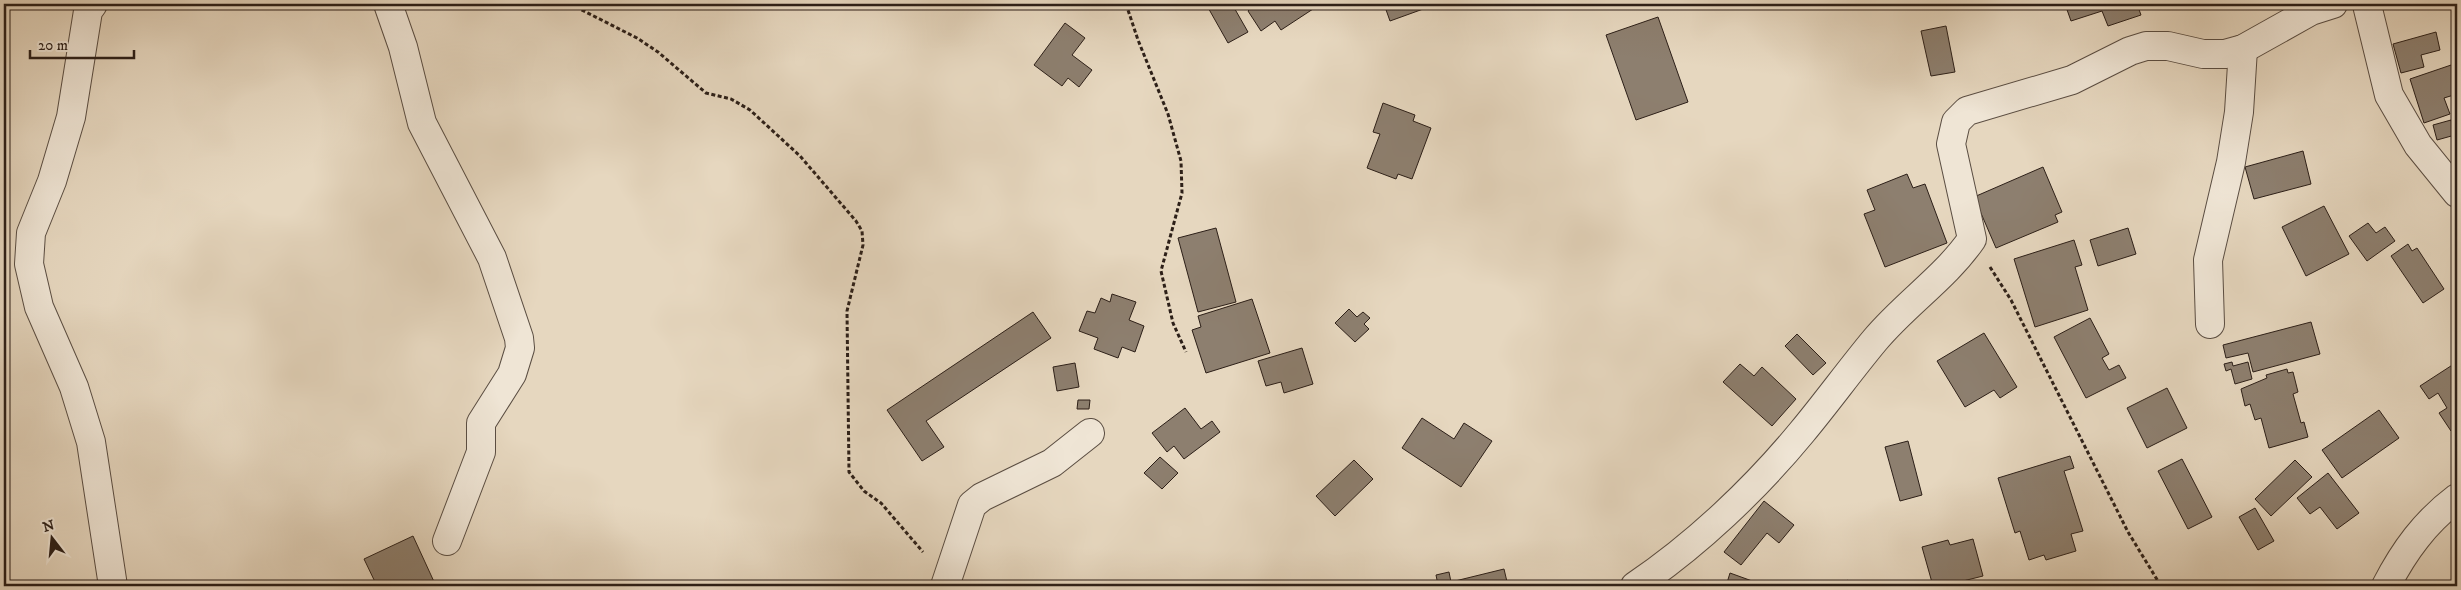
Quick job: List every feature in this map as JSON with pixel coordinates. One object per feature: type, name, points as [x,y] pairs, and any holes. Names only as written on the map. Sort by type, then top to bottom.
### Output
[{"type":"street","points":[[93,4],[88,11],[70,117],[52,181],[32,233],[29,264],[40,307],[74,387],[91,442],[113,586]]},
{"type":"street","points":[[388,4],[404,47],[422,123],[492,258],[519,338],[520,348],[512,374],[481,423],[481,452],[447,541]]},
{"type":"street","points":[[1635,586],[1709,528],[1737,501],[1801,433],[1875,339],[1901,311],[1958,258],[1972,238],[1951,144],[1956,122],[1967,111],[2072,80],[2130,51],[2146,46],[2168,46],[2203,54],[2224,54],[2243,49],[2311,11],[2333,4]]},
{"type":"street","points":[[2367,4],[2389,95],[2418,145],[2457,193]]},
{"type":"street","points":[[2210,324],[2207,294],[2208,260],[2231,162],[2238,112],[2243,49]]},
{"type":"street","points":[[945,586],[972,505],[982,497],[1052,463],[1090,433]]},
{"type":"street","points":[[2386,586],[2413,540],[2437,513],[2457,498]]},
{"type":"path","points":[[570,4],[637,38],[658,52],[706,93],[731,99],[750,110],[800,156],[856,221],[862,231],[862,245],[848,312],[849,472],[864,491],[882,503],[926,556]]},
{"type":"path","points":[[1126,4],[1138,40],[1168,114],[1181,161],[1182,193],[1161,271],[1173,323],[1186,352]]},
{"type":"path","points":[[1972,238],[2010,300],[2128,532],[2161,586]]},
{"type":"building","points":[[1206,4],[1232,4],[1248,32],[1228,43]]},
{"type":"building","points":[[1255,4],[1309,4],[1313,9],[1281,30],[1275,21],[1261,31],[1248,11]]},
{"type":"building","points":[[1384,4],[1437,4],[1390,21]]},
{"type":"building","points":[[2065,4],[2137,4],[2141,15],[2108,26],[2102,11],[2071,21]]},
{"type":"building","points":[[1658,17],[1688,102],[1636,120],[1606,35]]},
{"type":"building","points":[[1065,23],[1085,38],[1072,55],[1092,70],[1079,87],[1068,78],[1062,86],[1034,65]]},
{"type":"building","points":[[1946,26],[1955,72],[1931,76],[1921,31]]},
{"type":"building","points":[[2436,32],[2440,50],[2421,55],[2424,67],[2401,73],[2393,44]]},
{"type":"building","points":[[2457,63],[2457,94],[2444,98],[2450,114],[2424,123],[2410,79]]},
{"type":"building","points":[[1383,103],[1415,115],[1413,121],[1431,128],[1412,179],[1398,174],[1396,179],[1367,168],[1380,134],[1373,132]]},
{"type":"building","points":[[2451,120],[2455,135],[2437,140],[2433,125]]},
{"type":"building","points":[[2303,151],[2311,184],[2254,199],[2245,167]]},
{"type":"building","points":[[2043,167],[2062,212],[2055,215],[2058,222],[1996,248],[1974,197]]},
{"type":"building","points":[[1907,174],[1913,188],[1925,184],[1947,243],[1885,267],[1864,214],[1875,210],[1867,190]]},
{"type":"building","points":[[2324,206],[2349,254],[2306,276],[2282,227]]},
{"type":"building","points":[[2368,223],[2376,233],[2385,227],[2395,241],[2367,261],[2349,236]]},
{"type":"building","points":[[1216,228],[1236,302],[1198,312],[1178,238]]},
{"type":"building","points":[[2128,228],[2136,254],[2098,266],[2090,240]]},
{"type":"building","points":[[2074,240],[2082,265],[2075,267],[2088,310],[2035,327],[2014,259]]},
{"type":"building","points":[[2408,244],[2412,251],[2417,248],[2444,289],[2423,303],[2391,256]]},
{"type":"building","points":[[1112,294],[1136,302],[1129,320],[1144,326],[1135,352],[1122,347],[1118,358],[1094,349],[1098,338],[1079,331],[1087,311],[1095,313],[1101,298],[1110,302]]},
{"type":"building","points":[[1252,299],[1270,353],[1206,373],[1192,330],[1201,327],[1198,316]]},
{"type":"building","points":[[1349,309],[1357,317],[1363,312],[1370,318],[1364,324],[1369,329],[1355,342],[1335,323]]},
{"type":"building","points":[[1033,312],[1051,338],[926,421],[944,447],[922,461],[887,410]]},
{"type":"building","points":[[2090,318],[2109,354],[2102,358],[2109,370],[2119,365],[2126,378],[2086,398],[2054,337]]},
{"type":"building","points":[[2311,322],[2320,354],[2253,372],[2248,353],[2226,358],[2223,345]]},
{"type":"building","points":[[1984,333],[2017,387],[2000,398],[1994,390],[1965,407],[1937,361]]},
{"type":"building","points":[[1797,334],[1826,363],[1813,375],[1785,346]]},
{"type":"building","points":[[1302,348],[1313,384],[1284,393],[1281,382],[1266,386],[1258,361]]},
{"type":"building","points":[[2232,362],[2233,366],[2248,362],[2252,379],[2235,384],[2231,369],[2226,371],[2224,364]]},
{"type":"building","points":[[2457,362],[2457,432],[2455,429],[2451,431],[2439,413],[2447,408],[2438,393],[2429,399],[2420,386]]},
{"type":"building","points":[[1075,363],[1079,387],[1057,391],[1053,367]]},
{"type":"building","points":[[1740,364],[1754,376],[1762,367],[1796,399],[1772,426],[1723,382]]},
{"type":"building","points":[[2287,369],[2288,373],[2293,372],[2298,392],[2293,394],[2301,423],[2304,422],[2308,437],[2269,448],[2261,418],[2255,420],[2250,404],[2245,406],[2241,389],[2267,378],[2266,375]]},
{"type":"building","points":[[2167,388],[2187,428],[2147,448],[2127,408]]},
{"type":"building","points":[[1078,400],[1090,400],[1089,409],[1077,409]]},
{"type":"building","points":[[1185,408],[1201,429],[1212,421],[1220,432],[1184,459],[1174,446],[1167,452],[1152,433]]},
{"type":"building","points":[[2379,410],[2399,438],[2342,478],[2322,450]]},
{"type":"building","points":[[1422,418],[1454,439],[1464,423],[1492,441],[1461,487],[1402,448]]},
{"type":"building","points":[[1908,441],[1922,495],[1900,501],[1885,447]]},
{"type":"building","points":[[2070,456],[2074,468],[2064,471],[2083,531],[2071,534],[2076,551],[2046,560],[2044,555],[2029,560],[2020,531],[2015,533],[1998,478]]},
{"type":"building","points":[[1160,457],[1178,473],[1162,489],[1144,473]]},
{"type":"building","points":[[2182,459],[2212,517],[2188,529],[2158,471]]},
{"type":"building","points":[[1354,460],[1373,479],[1335,516],[1316,496]]},
{"type":"building","points":[[2295,460],[2312,477],[2271,516],[2255,499]]},
{"type":"building","points":[[2328,473],[2359,513],[2337,529],[2320,507],[2310,514],[2297,498]]},
{"type":"building","points":[[1764,501],[1794,525],[1779,543],[1767,533],[1741,565],[1724,552]]},
{"type":"building","points":[[2255,508],[2274,541],[2258,550],[2239,517]]},
{"type":"building","points":[[413,536],[436,586],[377,586],[364,559]]},
{"type":"building","points":[[1973,539],[1983,576],[1943,586],[1933,586],[1922,547],[1948,540],[1950,545]]},
{"type":"building","points":[[1504,569],[1508,586],[1434,586],[1438,585],[1436,575],[1449,572],[1451,582]]},
{"type":"building","points":[[1730,573],[1766,586],[1726,586]]},
{"type":"building","points":[[1848,580],[1853,586],[1840,586]]}]
